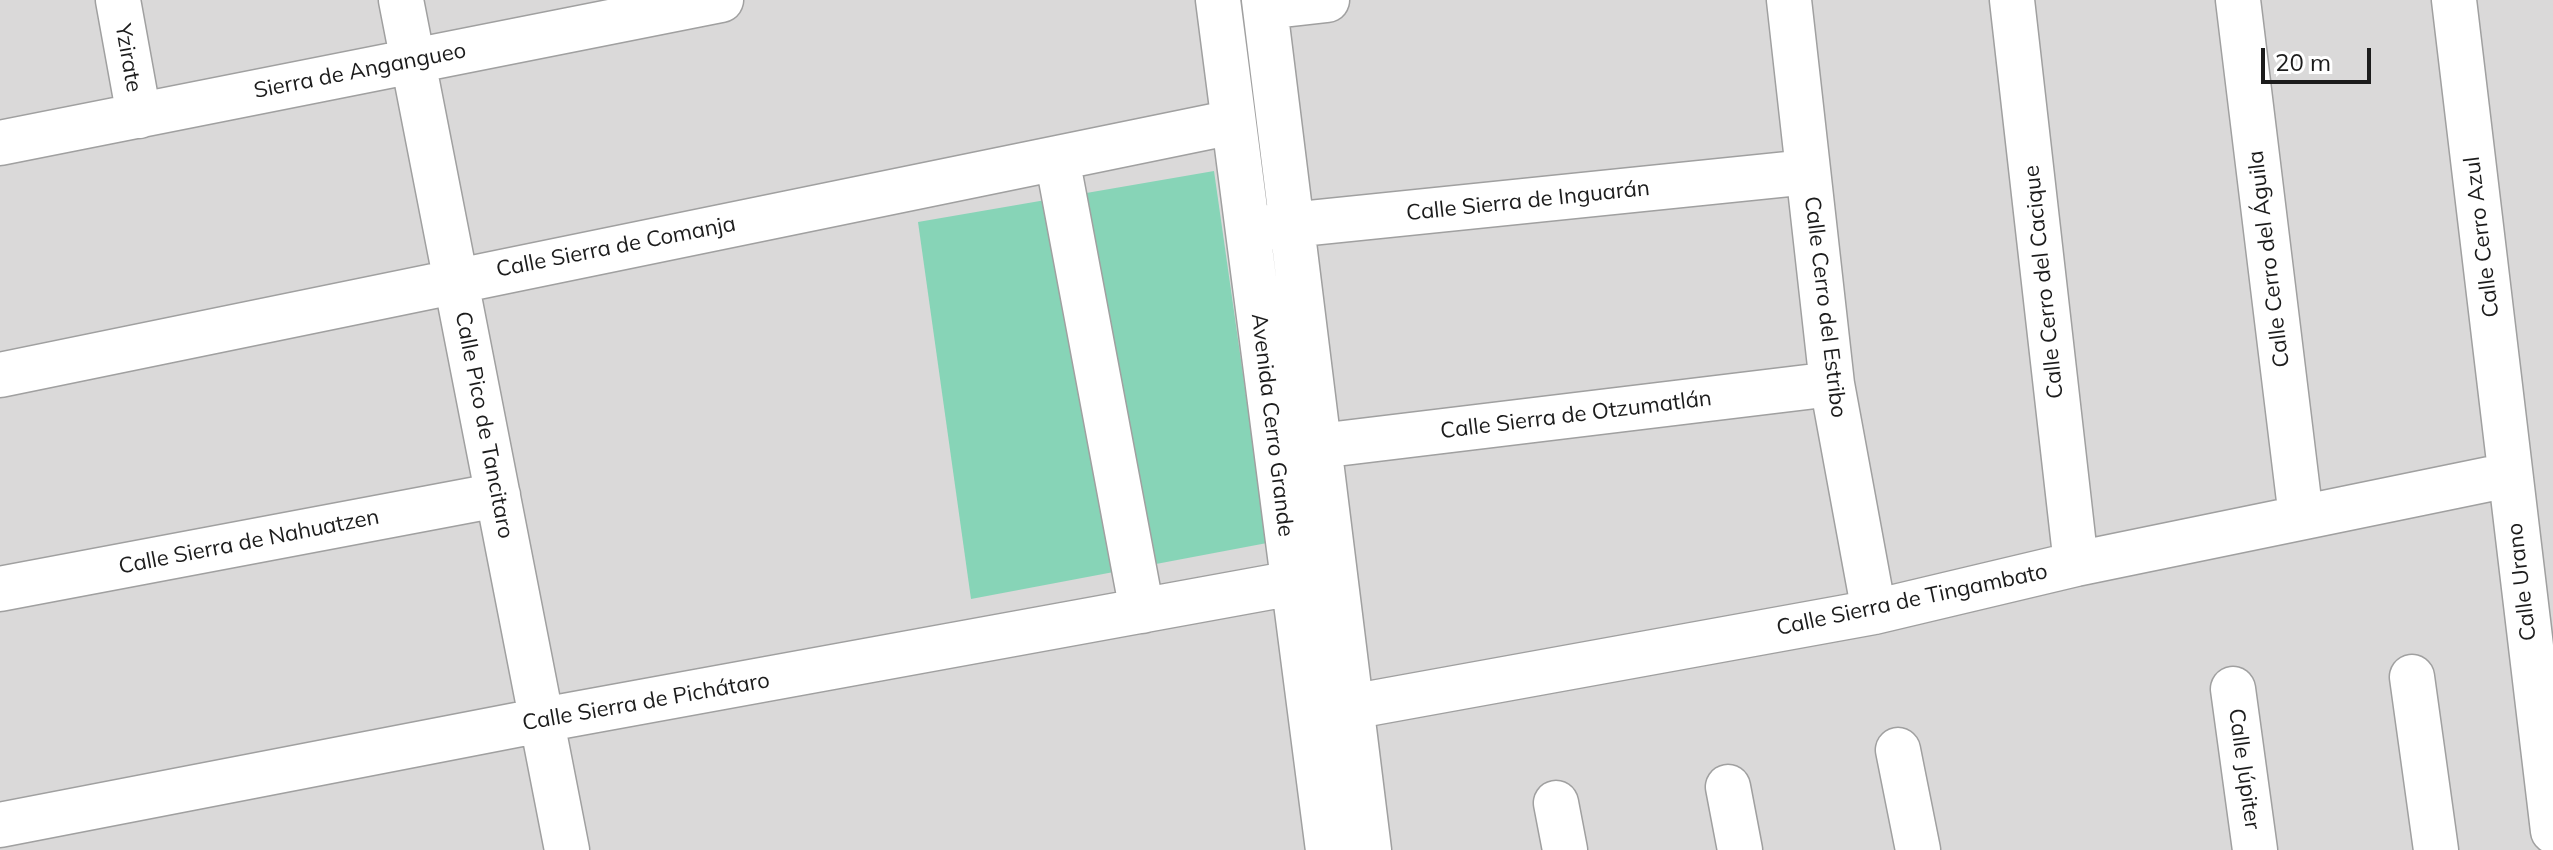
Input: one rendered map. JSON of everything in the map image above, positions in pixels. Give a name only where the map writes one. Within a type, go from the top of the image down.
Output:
[{"type":"street","name":"Yzirate","points":[[118,0],[139,116]]},
{"type":"street","name":"Calle Pico de Tancitaro","points":[[401,0],[567,850]]},
{"type":"street","name":"Sierra de Angangueo","points":[[0,143],[721,0]]},
{"type":"street","name":"Avenida Cerro Grande","points":[[1218,0],[1293,583],[1332,710],[1369,850]]},
{"type":"street","points":[[1265,4],[1327,0]]},
{"type":"street","name":"Calle Cerro del Estribo","points":[[1789,0],[1832,384],[1874,612]]},
{"type":"street","name":"Calle Cerro del Cacique","points":[[2012,0],[2076,564]]},
{"type":"street","name":"Calle Cerro del Águila","points":[[2238,0],[2301,517]]},
{"type":"street","name":"Calle Cerro Azul","points":[[2454,0],[2509,475]]},
{"type":"street","name":"Avenida Cerro Grande","points":[[1265,4],[1319,446],[1332,710],[1328,850]]},
{"type":"street","name":"Calle Sierra de Comanja","points":[[0,375],[1233,122]]},
{"type":"street","points":[[1057,158],[1142,611]]},
{"type":"street","name":"Calle Sierra de Inguarán","points":[[1247,229],[1808,172]]},
{"type":"street","name":"Calle Sierra de Otzumatlán","points":[[1319,446],[1832,384]]},
{"type":"street","name":"Calle Sierra de Tingambato","points":[[1332,710],[1874,612],[2076,564],[2509,475]]},
{"type":"street","name":"Calle Urano","points":[[2509,475],[2553,831]]},
{"type":"street","name":"Calle Sierra de Nahuatzen","points":[[0,589],[498,495]]},
{"type":"street","name":"Calle Sierra de Pichátaro","points":[[0,825],[542,720],[1293,583]]},
{"type":"street","points":[[2412,677],[2436,850]]},
{"type":"street","name":"Calle Júpiter","points":[[2233,689],[2255,850]]},
{"type":"street","points":[[1898,750],[1918,850]]},
{"type":"street","points":[[1728,787],[1740,850]]},
{"type":"street","points":[[1556,803],[1565,850]]},
{"type":"shaded area","points":[[0,0],[1220,0],[1353,850],[0,850]]},
{"type":"shaded area","points":[[1270,0],[2553,0],[2553,850],[1371,850]]},
{"type":"green space","points":[[1214,171],[1267,543],[971,599],[918,222]]}]
